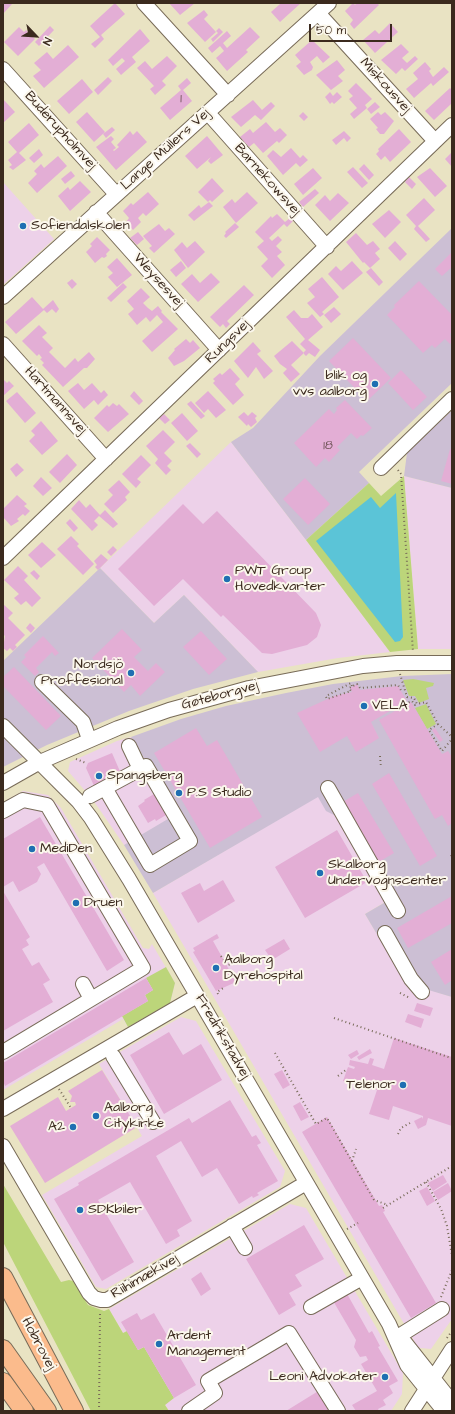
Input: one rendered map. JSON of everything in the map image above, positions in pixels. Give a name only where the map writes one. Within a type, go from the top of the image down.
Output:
[{"type":"main road","name":"Hobrovej","points":[[3,1277],[74,1411]]},
{"type":"main road","points":[[3,1349],[47,1411]]},
{"type":"main road","points":[[3,1382],[24,1411]]},
{"type":"street","points":[[144,3],[228,95]]},
{"type":"street","name":"Lange Müllers Vej","points":[[3,297],[329,3]]},
{"type":"street","name":"Miskousvej","points":[[318,13],[435,142]]},
{"type":"street","name":"Buderupholmvej","points":[[3,69],[116,194]]},
{"type":"street","name":"Barnekowsvej","points":[[208,113],[327,247]]},
{"type":"street","name":"Rungsvej","points":[[6,550],[106,459],[452,125]]},
{"type":"street","name":"Weysesvej","points":[[96,212],[219,350]]},
{"type":"street","name":"Hartmannsvej","points":[[3,344],[106,459]]},
{"type":"street","points":[[385,464],[452,399]]},
{"type":"street","name":"Gøteborgvej","points":[[3,783],[40,762],[89,739],[169,710],[249,688],[363,666],[397,663],[452,663]]},
{"type":"street","points":[[42,682],[83,722],[89,739]]},
{"type":"street","name":"Fredrikstadvej","points":[[3,726],[78,801],[91,818],[129,879],[389,1324],[407,1365],[430,1383]]},
{"type":"street","points":[[129,746],[140,769]]},
{"type":"street","points":[[90,796],[104,788],[146,766],[190,841],[150,865],[104,788]]},
{"type":"street","points":[[328,788],[398,911]]},
{"type":"street","points":[[3,811],[23,800],[47,805],[143,968],[3,1052]]},
{"type":"street","points":[[385,933],[411,980],[418,996]]},
{"type":"street","points":[[83,984],[91,999]]},
{"type":"street","points":[[3,1109],[197,996]]},
{"type":"street","points":[[114,1056],[153,1122]]},
{"type":"street","name":"Riihimækivej","points":[[3,1146],[89,1293],[94,1298],[100,1300],[107,1300],[306,1183]]},
{"type":"street","points":[[232,1226],[245,1248]]},
{"type":"street","points":[[311,1307],[362,1278]]},
{"type":"street","points":[[399,1336],[442,1309]]},
{"type":"street","name":"Fredrikstadvej","points":[[389,1324],[399,1336],[430,1383]]},
{"type":"street","points":[[189,1411],[215,1393],[208,1381],[289,1333],[338,1411]]},
{"type":"street","points":[[412,1411],[452,1349]]},
{"type":"street","points":[[430,1383],[452,1402]]},
{"type":"street","points":[[430,1383],[444,1411]]},
{"type":"path","points":[[385,464],[401,474],[414,663]]},
{"type":"path","points":[[397,663],[403,692]]},
{"type":"path","points":[[353,686],[349,688],[351,691],[327,699],[327,696],[351,683],[353,686],[357,684],[360,688],[398,685],[408,697],[414,698],[416,705]]},
{"type":"path","points":[[405,704],[412,701],[416,705]]},
{"type":"path","points":[[416,705],[429,701]]},
{"type":"path","points":[[426,702],[438,724],[452,738],[442,750],[429,730],[438,724]]},
{"type":"path","points":[[380,756],[381,767]]},
{"type":"path","points":[[73,758],[86,763]]},
{"type":"path","points":[[221,956],[228,965],[231,964]]},
{"type":"path","points":[[218,994],[217,992],[225,987]]},
{"type":"path","points":[[400,993],[418,996]]},
{"type":"path","points":[[334,1018],[451,1058]]},
{"type":"path","points":[[275,1053],[316,1124],[326,1118],[374,1200],[388,1205]]},
{"type":"path","points":[[338,1076],[347,1070]]},
{"type":"path","points":[[53,1080],[71,1108]]},
{"type":"path","points":[[398,1134],[401,1128],[410,1123]]},
{"type":"path","points":[[352,1161],[356,1149]]},
{"type":"path","points":[[383,1208],[452,1166]]},
{"type":"path","points":[[426,1182],[441,1209],[447,1226],[452,1256]]},
{"type":"path","points":[[352,1226],[358,1223]]},
{"type":"path","points":[[442,1309],[439,1302],[452,1270]]},
{"type":"path","points":[[99,1411],[100,1300]]},
{"type":"shaded area","name":"Sofiendalskolen","points":[[3,182],[54,239],[3,285]]},
{"type":"shaded area","points":[[452,228],[452,383],[359,472],[369,483],[306,540],[231,442],[253,428],[320,356]]},
{"type":"shaded area","points":[[452,410],[452,488],[404,476],[407,453]]},
{"type":"shaded area","points":[[231,442],[390,652],[338,658],[258,672],[184,595],[154,623],[100,568]]},
{"type":"shaded area","points":[[404,476],[452,488],[452,649],[418,649]]},
{"type":"shaded area","points":[[100,568],[154,623],[184,595],[258,672],[193,689],[129,711],[47,745],[3,767],[3,661]]},
{"type":"shaded area","points":[[452,674],[452,997],[425,989],[416,978],[405,982],[365,914],[389,900],[345,809],[334,815],[326,811],[318,797],[153,893],[124,845],[178,813],[131,737],[181,719],[226,706],[286,693],[333,684],[402,676]]},
{"type":"shaded area","points":[[131,737],[178,814],[124,845],[93,800],[68,771],[70,762],[117,741]]},
{"type":"shaded area","points":[[23,791],[48,795],[61,808],[143,948],[149,949],[152,944],[175,983],[170,1003],[128,1027],[123,1019],[3,1090],[3,802]]},
{"type":"shaded area","points":[[318,796],[345,809],[395,896],[365,914],[405,982],[452,997],[452,1319],[431,1349],[420,1348],[417,1346],[153,893]]},
{"type":"shaded area","points":[[181,1017],[196,1021],[285,1171],[280,1187],[106,1289],[96,1287],[42,1195],[142,1136],[99,1064]]},
{"type":"shaded area","points":[[290,1204],[306,1208],[403,1373],[402,1394],[391,1411],[169,1411],[109,1309]]},
{"type":"green space","points":[[404,476],[418,649],[390,652],[306,540],[369,483],[381,496]]},
{"type":"green space","points":[[413,679],[434,683],[433,686],[426,688],[429,699],[419,703],[415,696],[409,696],[403,680]]},
{"type":"green space","points":[[426,704],[436,724],[427,729],[415,708]]},
{"type":"green space","points":[[166,967],[175,983],[170,1003],[128,1027],[122,1016],[148,1001],[145,995],[153,990],[146,978]]},
{"type":"green space","points":[[3,1184],[61,1282],[69,1280],[73,1281],[88,1305],[104,1311],[109,1309],[123,1333],[127,1331],[138,1350],[144,1347],[174,1398],[165,1405],[169,1411],[91,1411],[3,1242]]},
{"type":"water","points":[[396,493],[403,637],[400,641],[395,642],[316,541],[371,497],[380,508]]},
{"type":"building","points":[[3,3],[12,4],[3,14]]},
{"type":"building","points":[[115,3],[125,14],[101,35],[104,39],[95,48],[91,44],[100,37],[90,26]]},
{"type":"building","points":[[169,3],[195,3],[180,15]]},
{"type":"building","points":[[279,3],[301,3],[280,22],[271,12],[280,4]]},
{"type":"building","points":[[353,3],[355,5],[357,3],[377,3],[379,5],[354,29],[350,24],[353,20],[345,11]]},
{"type":"building","points":[[204,10],[208,15],[204,19],[216,32],[205,42],[187,23]]},
{"type":"building","points":[[390,23],[398,32],[375,53],[363,40],[375,30],[379,34]]},
{"type":"building","points":[[50,26],[54,30],[39,46],[35,42]]},
{"type":"building","points":[[19,27],[24,32],[26,30],[35,39],[18,56],[4,42]]},
{"type":"building","points":[[250,27],[260,37],[246,50],[248,52],[227,71],[216,58],[224,51],[220,46],[212,53],[208,48],[227,31],[231,36],[223,43],[227,48]]},
{"type":"building","points":[[219,28],[223,32],[213,42],[211,39],[218,33],[216,31]]},
{"type":"building","points":[[140,29],[150,41],[132,57],[136,62],[121,75],[116,69],[125,61],[122,58],[113,66],[108,60]]},
{"type":"building","points":[[312,40],[330,57],[323,63],[317,56],[310,62],[313,67],[312,70],[304,75],[296,66],[301,62],[295,55]]},
{"type":"building","points":[[401,44],[409,52],[402,58],[407,63],[415,56],[418,59],[405,71],[402,68],[396,74],[381,60]]},
{"type":"building","points":[[68,45],[79,57],[44,88],[33,76],[41,70],[34,63],[47,52],[53,59]]},
{"type":"building","points":[[167,56],[177,66],[162,81],[166,85],[155,95],[150,89],[154,86],[137,68],[145,61],[152,69]]},
{"type":"building","points":[[337,60],[345,70],[338,76],[343,81],[331,90],[316,75]]},
{"type":"building","points":[[425,62],[431,69],[429,71],[433,77],[444,67],[449,72],[433,86],[431,83],[414,98],[406,89],[418,79],[413,73]]},
{"type":"building","points":[[108,77],[112,81],[98,95],[94,90]]},
{"type":"building","points":[[187,78],[191,83],[183,90],[192,101],[170,120],[160,108],[181,90],[178,86]]},
{"type":"building","points":[[82,79],[93,92],[69,114],[57,101]]},
{"type":"building","points":[[356,83],[372,99],[365,105],[367,108],[354,119],[350,114],[357,108],[349,99],[353,96],[348,91]]},
{"type":"building","points":[[450,88],[452,90],[451,104],[434,120],[425,111]]},
{"type":"building","points":[[330,92],[333,96],[337,92],[342,97],[334,104],[332,102],[330,104],[325,97]]},
{"type":"building","points":[[3,99],[15,112],[3,123]]},
{"type":"building","points":[[253,100],[262,110],[271,102],[275,106],[261,120],[255,115],[241,127],[231,117]]},
{"type":"building","points":[[375,102],[380,107],[371,114],[367,109]]},
{"type":"building","points":[[87,112],[105,132],[94,142],[76,122]]},
{"type":"building","points":[[303,112],[308,117],[304,121],[299,116]]},
{"type":"building","points":[[378,112],[381,115],[385,112],[394,121],[384,134],[380,134],[376,129],[378,128],[370,119]]},
{"type":"building","points":[[266,122],[275,132],[280,128],[287,135],[279,143],[277,141],[263,153],[254,143],[249,147],[240,137],[250,129],[253,133]]},
{"type":"building","points":[[29,123],[39,135],[19,153],[26,160],[13,170],[9,167],[12,165],[8,160],[17,152],[8,142]]},
{"type":"building","points":[[112,127],[115,130],[106,138],[103,134]]},
{"type":"building","points":[[399,129],[411,142],[390,162],[385,156],[381,160],[376,154],[379,151],[378,149]]},
{"type":"building","points":[[130,131],[133,135],[137,131],[147,142],[116,170],[96,147],[111,136],[114,139],[111,142],[116,148],[113,150],[114,151],[119,147],[117,145]]},
{"type":"building","points":[[344,131],[351,138],[347,142],[344,138],[336,145],[332,140]]},
{"type":"building","points":[[207,136],[223,155],[211,164],[208,161],[211,157],[197,169],[185,156]]},
{"type":"building","points":[[291,148],[300,158],[303,155],[308,160],[300,167],[296,163],[283,175],[267,156],[273,150],[281,157]]},
{"type":"building","points":[[39,149],[43,155],[34,163],[29,158]]},
{"type":"building","points":[[452,152],[452,167],[445,159]]},
{"type":"building","points":[[58,156],[67,166],[37,193],[28,183],[37,174],[34,171],[41,164],[44,168]]},
{"type":"building","points":[[364,164],[374,175],[369,180],[359,169]]},
{"type":"building","points":[[353,167],[368,183],[362,188],[347,172]]},
{"type":"building","points":[[313,168],[322,178],[303,195],[294,184]]},
{"type":"building","points":[[430,168],[447,186],[435,197],[417,177]]},
{"type":"building","points":[[71,171],[75,176],[65,184],[61,179]]},
{"type":"building","points":[[409,177],[416,184],[412,189],[405,182]]},
{"type":"building","points":[[212,178],[224,191],[212,202],[210,200],[208,202],[198,192]]},
{"type":"building","points":[[80,181],[91,192],[70,211],[58,196],[68,187],[70,190]]},
{"type":"building","points":[[315,189],[319,193],[303,207],[299,202]]},
{"type":"building","points":[[148,192],[159,204],[146,216],[143,213],[138,218],[141,222],[133,230],[126,222],[129,218],[123,211],[131,203],[133,205]]},
{"type":"building","points":[[247,192],[258,203],[236,223],[223,207],[232,199],[235,203]]},
{"type":"building","points":[[338,193],[349,203],[330,221],[315,205],[325,195],[330,201]]},
{"type":"building","points":[[424,198],[435,210],[418,226],[430,239],[426,242],[414,229],[416,226],[406,215]]},
{"type":"building","points":[[209,202],[213,206],[194,221],[188,215],[199,205],[201,208]]},
{"type":"building","points":[[389,210],[401,222],[385,238],[372,224]]},
{"type":"building","points":[[277,214],[285,222],[290,218],[293,221],[287,227],[284,224],[269,238],[272,241],[278,236],[282,240],[276,246],[282,252],[277,256],[285,265],[272,278],[261,266],[268,259],[257,247],[264,241],[255,232],[271,216],[272,218]]},
{"type":"building","points":[[235,223],[239,227],[226,238],[224,236],[226,233],[225,232]]},
{"type":"building","points":[[159,224],[165,231],[169,228],[175,234],[154,253],[149,248],[152,246],[143,236]]},
{"type":"building","points":[[138,232],[144,239],[137,245],[130,238]]},
{"type":"building","points":[[356,233],[367,245],[373,241],[380,249],[375,253],[380,259],[370,268],[364,262],[363,263],[346,242]]},
{"type":"building","points":[[97,237],[110,250],[106,254],[107,256],[104,258],[102,257],[95,263],[86,252],[92,246],[90,244]]},
{"type":"building","points":[[195,241],[205,252],[188,268],[174,250],[182,242],[187,248]]},
{"type":"building","points":[[395,241],[407,254],[400,261],[388,248]]},
{"type":"building","points":[[452,252],[452,267],[442,276],[435,269]]},
{"type":"building","points":[[117,258],[132,275],[117,287],[108,277],[113,273],[107,267]]},
{"type":"building","points":[[181,261],[186,268],[176,277],[170,270]]},
{"type":"building","points":[[352,261],[363,273],[343,290],[328,274],[336,266],[341,271]]},
{"type":"building","points":[[371,268],[383,282],[379,286],[366,272]]},
{"type":"building","points":[[211,273],[220,282],[198,302],[181,284],[192,274],[200,283]]},
{"type":"building","points":[[322,277],[339,297],[322,312],[324,314],[320,317],[307,303],[315,297],[308,289]]},
{"type":"building","points":[[72,279],[77,284],[72,289],[67,283]]},
{"type":"building","points":[[419,281],[452,315],[452,332],[450,334],[452,342],[450,344],[445,339],[435,348],[432,345],[423,353],[387,315],[395,307],[394,305]]},
{"type":"building","points":[[123,283],[127,287],[111,302],[107,298]]},
{"type":"building","points":[[244,285],[254,295],[227,321],[230,324],[226,328],[223,324],[220,327],[210,317]]},
{"type":"building","points":[[141,288],[150,297],[143,303],[152,311],[158,306],[162,311],[161,312],[178,329],[152,352],[142,341],[163,322],[157,315],[150,322],[146,317],[137,325],[128,314],[134,309],[127,301]]},
{"type":"building","points":[[32,297],[43,309],[53,300],[59,309],[56,313],[52,309],[47,313],[44,310],[16,334],[5,322]]},
{"type":"building","points":[[334,307],[341,314],[331,323],[324,315]]},
{"type":"building","points":[[294,310],[301,318],[308,318],[312,314],[323,327],[308,340],[320,350],[315,357],[309,353],[306,356],[303,353],[306,350],[300,344],[305,339],[286,317]]},
{"type":"building","points":[[39,325],[47,333],[42,337],[53,348],[49,352],[65,368],[75,358],[78,362],[89,352],[95,359],[87,368],[84,368],[63,387],[42,365],[44,363],[40,359],[42,358],[39,354],[37,356],[22,341]]},
{"type":"building","points":[[353,338],[391,378],[367,401],[329,361]]},
{"type":"building","points":[[186,339],[190,343],[193,340],[200,348],[184,361],[174,366],[168,358],[175,350],[174,349]]},
{"type":"building","points":[[292,341],[304,353],[291,365],[300,374],[291,382],[283,373],[287,369],[280,364],[274,356]]},
{"type":"building","points":[[253,342],[261,351],[257,354],[273,371],[264,379],[256,367],[248,378],[234,361]]},
{"type":"building","points":[[230,368],[240,379],[235,384],[244,395],[233,405],[213,383],[215,381],[213,379],[220,373],[222,375]]},
{"type":"building","points":[[401,370],[427,397],[413,410],[388,383]]},
{"type":"building","points":[[3,379],[7,383],[9,381],[14,386],[3,396]]},
{"type":"building","points":[[78,383],[84,390],[92,383],[101,393],[104,390],[108,395],[98,405],[94,400],[84,409],[68,391]]},
{"type":"building","points":[[134,391],[143,401],[139,405],[130,396]]},
{"type":"building","points":[[208,391],[226,410],[216,418],[208,409],[204,413],[195,403]]},
{"type":"building","points":[[17,392],[36,413],[25,423],[6,401]]},
{"type":"building","points":[[345,400],[372,428],[357,439],[351,433],[337,447],[340,450],[329,462],[325,458],[316,467],[294,443],[329,409],[334,414],[337,410],[336,408]]},
{"type":"building","points":[[191,401],[205,416],[201,419],[187,404]]},
{"type":"building","points":[[113,403],[117,406],[119,404],[129,414],[108,432],[94,418],[107,405],[109,407]]},
{"type":"building","points":[[244,412],[248,416],[252,412],[257,416],[255,418],[257,422],[251,427],[248,424],[247,426],[238,417]]},
{"type":"building","points":[[182,413],[198,431],[187,441],[171,423]]},
{"type":"building","points":[[164,414],[170,420],[165,424],[159,418]]},
{"type":"building","points":[[41,421],[58,441],[42,455],[29,441],[35,435],[31,431]]},
{"type":"building","points":[[163,430],[175,442],[164,453],[172,461],[167,466],[171,470],[166,475],[155,463],[158,459],[146,446]]},
{"type":"building","points":[[190,443],[201,454],[197,458],[186,446]]},
{"type":"building","points":[[450,449],[452,449],[452,484],[441,481]]},
{"type":"building","points":[[67,454],[77,465],[60,483],[49,472]]},
{"type":"building","points":[[141,455],[151,465],[137,479],[141,482],[136,488],[122,474]]},
{"type":"building","points":[[17,463],[24,470],[16,477],[10,469]]},
{"type":"building","points":[[41,477],[52,488],[43,496],[33,486]]},
{"type":"building","points":[[305,478],[330,504],[308,525],[283,499]]},
{"type":"building","points":[[119,480],[130,492],[125,497],[127,500],[113,513],[104,504],[113,495],[108,490]]},
{"type":"building","points":[[17,495],[27,504],[24,506],[30,511],[25,516],[23,514],[17,519],[19,521],[11,526],[3,517],[3,509]]},
{"type":"building","points":[[79,500],[86,508],[90,504],[100,515],[105,510],[118,524],[113,528],[99,516],[94,521],[98,525],[92,531],[71,509]]},
{"type":"building","points":[[183,504],[203,524],[217,511],[316,613],[321,625],[317,637],[307,645],[272,654],[262,653],[223,615],[221,617],[183,579],[154,606],[118,569]]},
{"type":"building","points":[[70,519],[78,528],[74,532],[66,523]]},
{"type":"building","points":[[71,536],[79,544],[77,546],[94,564],[83,575],[57,549]]},
{"type":"building","points":[[42,542],[56,555],[41,568],[28,555]]},
{"type":"building","points":[[113,546],[117,550],[111,556],[107,552]]},
{"type":"building","points":[[101,554],[108,560],[98,570],[95,567],[97,565],[94,561]]},
{"type":"building","points":[[18,566],[28,576],[24,580],[41,598],[32,607],[26,601],[21,605],[14,598],[19,594],[4,580]]},
{"type":"building","points":[[34,570],[40,576],[37,580],[30,573]]},
{"type":"building","points":[[3,604],[13,613],[8,618],[25,635],[15,645],[17,647],[13,651],[10,648],[7,651],[3,648],[5,636],[3,634]]},
{"type":"building","points":[[30,623],[35,628],[31,633],[26,628]]},
{"type":"building","points":[[122,629],[142,650],[134,657],[148,671],[156,663],[165,672],[140,696],[131,685],[124,692],[92,658]]},
{"type":"building","points":[[201,631],[227,659],[209,675],[183,647]]},
{"type":"building","points":[[43,636],[59,653],[55,656],[52,652],[36,668],[39,672],[35,676],[21,662],[26,657],[24,655]]},
{"type":"building","points":[[14,667],[61,716],[46,730],[3,686],[3,677]]},
{"type":"building","points":[[357,684],[360,690],[398,686],[407,701],[371,722],[379,738],[356,752],[347,736],[320,752],[297,713],[334,696],[352,692],[350,688]]},
{"type":"building","points":[[411,702],[442,754],[448,751],[452,757],[452,823],[448,826],[442,815],[435,819],[379,720]]},
{"type":"building","points":[[196,728],[207,746],[217,740],[262,817],[210,848],[154,753]]},
{"type":"building","points":[[435,728],[443,740],[440,742],[432,730]]},
{"type":"building","points":[[112,753],[122,776],[95,788],[86,768],[88,763]]},
{"type":"building","points":[[389,773],[437,856],[420,866],[372,784]]},
{"type":"building","points":[[159,791],[171,812],[156,821],[155,819],[148,823],[138,806],[145,801],[144,800]]},
{"type":"building","points":[[358,793],[394,853],[377,863],[341,803]]},
{"type":"building","points":[[40,817],[124,960],[107,971],[44,863],[37,867],[41,874],[37,882],[19,892],[13,881],[3,887],[3,839]]},
{"type":"building","points":[[337,830],[367,882],[305,918],[275,867]]},
{"type":"building","points":[[223,880],[235,901],[198,923],[181,893],[200,883],[204,891]]},
{"type":"building","points":[[3,891],[30,937],[26,940],[29,945],[22,949],[32,966],[39,962],[50,980],[43,984],[53,1002],[3,1031]]},
{"type":"building","points":[[452,896],[452,923],[408,948],[397,928]]},
{"type":"building","name":"Aalborg Dyrehospital","points":[[217,934],[219,938],[213,941],[236,982],[216,991],[193,952],[195,951],[193,948]]},
{"type":"building","points":[[284,939],[290,949],[272,960],[265,950]]},
{"type":"building","points":[[452,949],[452,980],[445,985],[431,962]]},
{"type":"building","points":[[146,978],[153,990],[145,995],[148,1001],[5,1086],[3,1081],[3,1063]]},
{"type":"building","points":[[417,1003],[433,1008],[430,1016],[414,1011]]},
{"type":"building","points":[[408,1014],[424,1019],[421,1028],[405,1022]]},
{"type":"building","points":[[169,1032],[183,1055],[201,1044],[222,1080],[164,1114],[130,1055]]},
{"type":"building","name":"Telenor","points":[[394,1038],[452,1057],[452,1126],[428,1118],[426,1125],[418,1129],[414,1121],[422,1117],[423,1119],[423,1116],[393,1106],[389,1120],[369,1114],[377,1090],[372,1088],[371,1090],[343,1081],[348,1067],[354,1069],[355,1067],[349,1065],[350,1060],[368,1064],[370,1058],[374,1059],[372,1065],[384,1069]]},
{"type":"building","points":[[370,1049],[372,1053],[359,1060],[357,1057]]},
{"type":"building","points":[[357,1050],[359,1054],[351,1059],[348,1055]]},
{"type":"building","name":"A2","points":[[102,1070],[137,1127],[45,1183],[10,1126],[58,1097],[66,1111],[76,1105],[75,1102],[70,1102],[72,1096],[68,1091]]},
{"type":"building","points":[[282,1070],[290,1085],[283,1089],[274,1074]]},
{"type":"building","points":[[230,1100],[252,1137],[256,1135],[261,1143],[257,1145],[278,1181],[257,1193],[259,1195],[253,1198],[252,1196],[239,1204],[217,1168],[202,1177],[181,1141],[156,1156],[192,1221],[177,1230],[180,1236],[166,1244],[130,1182],[98,1200],[134,1262],[102,1281],[54,1199],[79,1185],[78,1183],[189,1118],[192,1123]]},
{"type":"building","points":[[300,1102],[309,1117],[301,1121],[293,1106]]},
{"type":"building","points":[[327,1117],[379,1206],[382,1205],[385,1211],[383,1212],[436,1303],[411,1318],[302,1132]]},
{"type":"building","points":[[443,1175],[447,1182],[433,1191],[428,1183]]},
{"type":"building","points":[[448,1183],[452,1191],[438,1200],[433,1192]]},
{"type":"building","points":[[427,1187],[435,1201],[427,1206],[419,1191]]},
{"type":"building","points":[[304,1225],[324,1259],[295,1275],[302,1286],[289,1293],[296,1305],[279,1315],[246,1259]]},
{"type":"building","points":[[201,1272],[211,1289],[201,1296],[191,1279]]},
{"type":"building","points":[[346,1292],[369,1333],[372,1331],[380,1346],[378,1347],[398,1381],[389,1386],[393,1393],[383,1400],[386,1405],[378,1409],[379,1411],[356,1411],[352,1405],[377,1391],[361,1364],[368,1360],[366,1356],[360,1357],[354,1347],[356,1340],[332,1299]]},
{"type":"building","points":[[137,1313],[141,1320],[154,1313],[196,1385],[174,1398],[144,1347],[138,1350],[121,1322]]},
{"type":"building","points":[[320,1390],[332,1411],[286,1411]]},
{"type":"place","name":"Sofiendalskolen","points":[[23,226]]},
{"type":"place","name":"blik og vvs aalborg","points":[[375,384]]},
{"type":"place","name":"PWT Group Hovedkvarter","points":[[227,579]]},
{"type":"place","name":"Nordsjö Proffesional","points":[[131,673]]},
{"type":"place","name":"VELA","points":[[364,706]]},
{"type":"place","name":"Spangsberg","points":[[99,776]]},
{"type":"place","name":"P.S Studio","points":[[179,793]]},
{"type":"place","name":"MediDen","points":[[32,849]]},
{"type":"place","name":"Skalborg Undervognscenter","points":[[320,873]]},
{"type":"place","name":"Druen","points":[[76,903]]},
{"type":"place","name":"Aalborg Dyrehospital","points":[[216,968]]},
{"type":"place","name":"Telenor","points":[[403,1085]]},
{"type":"place","name":"Aalborg Citykirke","points":[[96,1116]]},
{"type":"place","name":"A2","points":[[73,1127]]},
{"type":"place","name":"SDKbiler","points":[[80,1210]]},
{"type":"place","name":"Ardent Management","points":[[159,1344]]},
{"type":"place","name":"Leoni Advokater","points":[[385,1377]]}]
